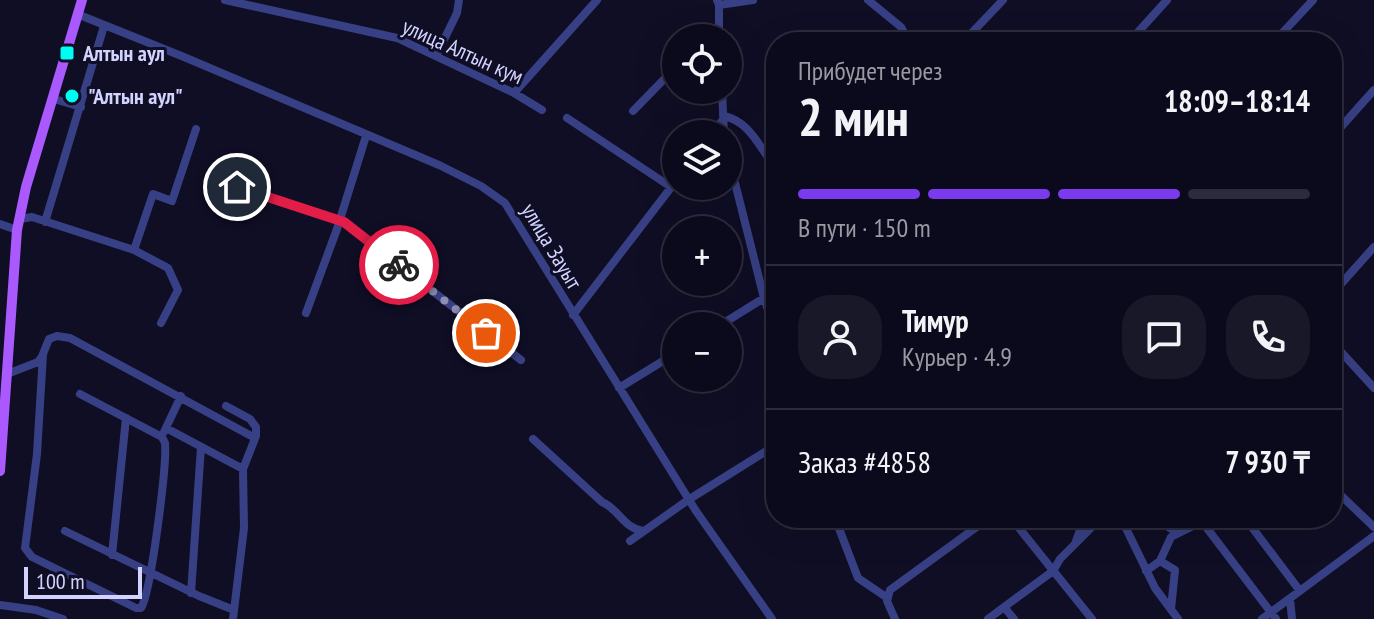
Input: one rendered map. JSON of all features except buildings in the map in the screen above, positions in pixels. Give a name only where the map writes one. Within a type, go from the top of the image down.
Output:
[{"type":"main road","points":[[0,471],[18,224],[26,187],[82,0]]},
{"type":"street","name":"улица Алтын кум","points":[[225,0],[255,3],[397,38],[514,93],[542,110]]},
{"type":"street","points":[[436,56],[457,13],[459,0]]},
{"type":"street","points":[[514,93],[597,0]]},
{"type":"street","points":[[719,24],[718,3],[753,0]]},
{"type":"street","points":[[868,0],[904,32]]},
{"type":"street","points":[[971,32],[1003,0]]},
{"type":"street","points":[[1138,32],[1167,0]]},
{"type":"street","points":[[1283,32],[1313,0]]},
{"type":"street","name":"улица Зауыт","points":[[77,14],[439,165],[481,186],[505,203],[688,500],[772,619]]},
{"type":"street","points":[[45,222],[104,26]]},
{"type":"street","points":[[633,111],[662,81]]},
{"type":"street","points":[[1342,126],[1374,90]]},
{"type":"street","points":[[54,99],[81,107]]},
{"type":"street","points":[[722,104],[723,119],[736,118],[766,155]]},
{"type":"street","points":[[567,118],[662,177]]},
{"type":"street","points":[[134,250],[153,194],[172,201],[196,129]]},
{"type":"street","points":[[306,313],[366,136]]},
{"type":"street","points":[[237,187],[339,220],[521,360]]},
{"type":"street","points":[[573,315],[662,200]]},
{"type":"street","points":[[739,200],[766,304]]},
{"type":"street","points":[[0,224],[18,224],[32,217],[134,250],[168,268],[178,290],[161,323]]},
{"type":"street","points":[[1342,283],[1374,247]]},
{"type":"street","points":[[742,312],[764,298]]},
{"type":"street","points":[[7,374],[38,362],[49,339],[57,336],[70,338],[255,438]]},
{"type":"street","points":[[1342,352],[1373,387]]},
{"type":"street","points":[[43,354],[37,454],[25,548],[32,557],[136,608],[141,608],[144,603],[151,573],[166,453],[164,432],[181,396]]},
{"type":"street","points":[[619,388],[662,362]]},
{"type":"street","points":[[80,394],[126,418],[201,447],[243,469]]},
{"type":"street","points":[[65,531],[233,615],[244,528],[243,469],[256,427],[250,419],[226,406]]},
{"type":"street","points":[[112,555],[126,418]]},
{"type":"street","points":[[533,439],[602,502],[615,510],[632,530],[643,531]]},
{"type":"street","points":[[191,593],[201,447]]},
{"type":"street","points":[[630,541],[766,451]]},
{"type":"street","points":[[1342,497],[1374,527]]},
{"type":"street","points":[[839,528],[858,578],[887,601],[895,619]]},
{"type":"street","points":[[887,601],[890,590],[975,528]]},
{"type":"street","points":[[1019,528],[1092,619]]},
{"type":"street","points":[[1075,544],[1081,528]]},
{"type":"street","points":[[988,619],[1053,571],[1089,528]]},
{"type":"street","points":[[1126,528],[1146,571],[1178,619]]},
{"type":"street","points":[[1170,528],[1176,532]]},
{"type":"street","points":[[1146,571],[1160,561],[1171,537],[1187,528]]},
{"type":"street","points":[[1207,528],[1274,616]]},
{"type":"street","points":[[1253,528],[1300,591]]},
{"type":"street","points":[[1262,619],[1274,616],[1300,591],[1374,536]]},
{"type":"street","points":[[1160,561],[1169,565],[1176,574],[1171,609]]},
{"type":"street","points":[[1290,599],[1292,619]]},
{"type":"street","points":[[0,605],[36,610],[63,619]]},
{"type":"street","points":[[1004,607],[1014,619]]},
{"type":"way so far","points":[[399,265],[486,333]]},
{"type":"place","name":"Алтын аул","points":[[67,53]]},
{"type":"place","name":"\"Алтын аул\"","points":[[72,96]]},
{"type":"route","points":[[237,187],[344,222],[399,265]]}]
